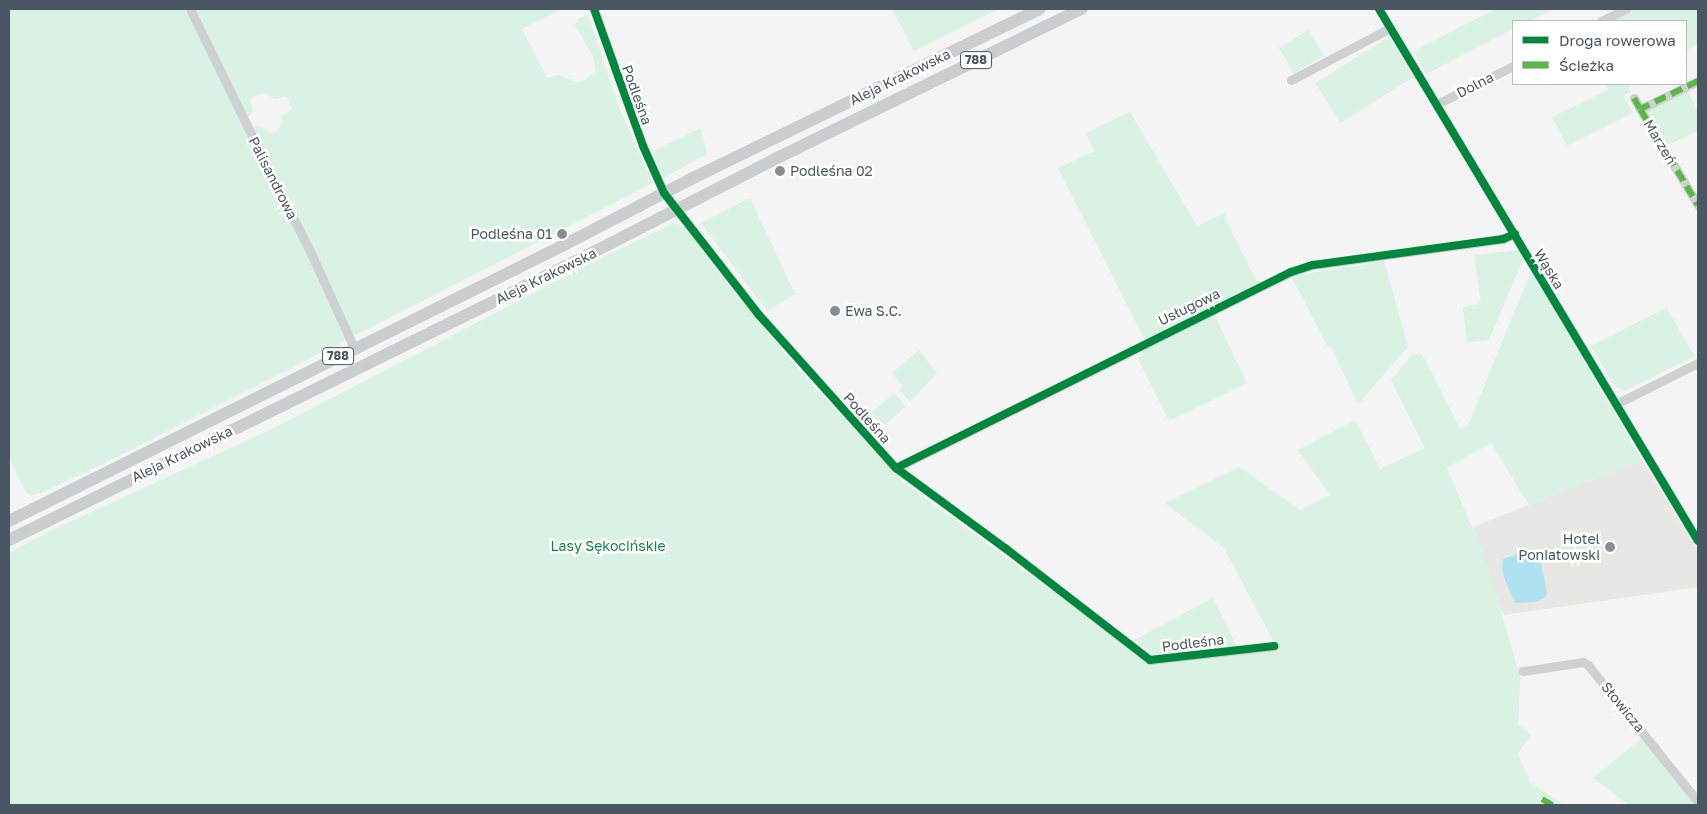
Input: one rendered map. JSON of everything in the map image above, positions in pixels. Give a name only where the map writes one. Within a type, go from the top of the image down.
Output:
[{"type":"main road","name":"Aleja Krakowska","points":[[9,521],[566,244],[664,193],[1039,9]]},
{"type":"main road","name":"Aleja Krakowska","points":[[9,540],[679,210],[775,159],[1081,9]]},
{"type":"street","name":"Palisandrowa","points":[[190,9],[310,251],[354,348]]},
{"type":"street","name":"Podleśna","points":[[594,9],[640,138],[664,193],[759,315],[896,468],[1005,548],[1150,660],[1274,646]]},
{"type":"street","name":"Wąska","points":[[1380,9],[1698,541]]},
{"type":"street","points":[[1603,20],[1626,9]]},
{"type":"street","points":[[1290,80],[1390,28]]},
{"type":"street","name":"Dolna","points":[[1437,104],[1512,66]]},
{"type":"street","name":"Marzeń","points":[[1698,81],[1640,109],[1698,205]]},
{"type":"street","points":[[1634,98],[1640,109]]},
{"type":"street","name":"Usługowa","points":[[896,468],[1291,272],[1313,265],[1503,239],[1514,234]]},
{"type":"street","points":[[1616,404],[1698,362]]},
{"type":"street","name":"Słowicza","points":[[1523,671],[1583,662],[1588,665],[1698,802]]},
{"type":"shaded area","points":[[1642,460],[1698,551],[1698,587],[1503,615],[1473,527]]},
{"type":"green space","points":[[9,9],[185,9],[306,247],[346,340],[103,464],[41,493],[30,495],[27,493],[9,459]]},
{"type":"green space","points":[[195,9],[562,9],[522,29],[547,78],[558,75],[577,82],[582,82],[596,71],[593,56],[575,25],[579,18],[588,15],[620,110],[653,183],[352,337],[310,244],[253,127],[260,126],[270,133],[275,132],[280,127],[282,116],[292,109],[286,96],[275,99],[264,93],[253,97],[250,101],[253,111],[248,117]]},
{"type":"green space","points":[[892,9],[998,9],[914,51]]},
{"type":"green space","points":[[1496,9],[1554,9],[1531,20],[1512,20],[1512,30],[1426,74],[1413,51]]},
{"type":"green space","points":[[1634,9],[1698,9],[1698,44],[1687,50],[1687,20],[1610,20]]},
{"type":"green space","points":[[1309,30],[1324,56],[1294,73],[1279,48]]},
{"type":"green space","points":[[1389,37],[1414,77],[1340,123],[1315,83]]},
{"type":"green space","points":[[1606,85],[1628,85],[1631,92],[1623,96],[1633,113],[1567,146],[1552,117],[1608,90]]},
{"type":"green space","points":[[1688,91],[1698,111],[1698,131],[1667,145],[1647,111]]},
{"type":"green space","points":[[1130,112],[1197,226],[1227,212],[1225,218],[1256,280],[1261,282],[1145,340],[1058,168],[1094,151],[1086,133]]},
{"type":"green space","points":[[701,128],[707,154],[663,178],[653,151]]},
{"type":"green space","points":[[750,198],[795,294],[767,311],[701,223]]},
{"type":"green space","name":"Lasy Sękocińskie","points":[[674,223],[685,227],[730,287],[797,368],[903,482],[1085,615],[1146,663],[1277,648],[1224,548],[1165,503],[1239,467],[1300,510],[1330,495],[1298,450],[1355,420],[1380,469],[1425,448],[1391,380],[1412,355],[1422,354],[1460,429],[1468,426],[1531,271],[1642,460],[1529,505],[1491,443],[1447,468],[1488,565],[1517,667],[1521,666],[1518,725],[1531,735],[1518,754],[1530,782],[1564,805],[9,805],[9,553],[52,530],[272,429],[609,254]]},
{"type":"green space","points":[[1519,250],[1524,257],[1489,340],[1467,342],[1463,307],[1481,303],[1474,255]]},
{"type":"green space","points":[[1384,261],[1408,347],[1358,404],[1331,347],[1328,347],[1291,276]]},
{"type":"green space","points":[[1666,308],[1695,356],[1625,391],[1615,387],[1591,346]]},
{"type":"green space","points":[[1214,314],[1247,383],[1169,421],[1138,359],[1144,350]]},
{"type":"green space","points":[[919,350],[937,373],[910,402],[899,390],[903,386],[892,373]]},
{"type":"green space","points":[[894,393],[906,407],[883,426],[871,413]]},
{"type":"green space","points":[[1213,598],[1237,647],[1155,656],[1134,640]]},
{"type":"green space","points":[[1642,738],[1697,805],[1629,805],[1593,778]]},
{"type":"water","points":[[1533,549],[1540,558],[1547,593],[1545,598],[1536,602],[1515,603],[1504,578],[1503,559]]},
{"type":"marked path","points":[[1698,81],[1640,109],[1698,205]]},
{"type":"marked path","points":[[1634,98],[1640,109]]},
{"type":"marked path","points":[[1542,799],[1552,805]]},
{"type":"cycle path","points":[[594,9],[643,146],[664,193],[759,315],[896,468],[1005,548],[1150,660],[1274,646]]},
{"type":"cycle path","points":[[1379,9],[1698,541]]},
{"type":"cycle path","points":[[896,468],[1291,272],[1313,265],[1503,239],[1515,234]]},
{"type":"place","name":"Podleśna 02","points":[[780,171]]},
{"type":"place","name":"Podleśna 01","points":[[562,234]]},
{"type":"place","name":"Ewa S.C.","points":[[835,311]]},
{"type":"place","name":"Hotel Poniatowski","points":[[1610,547]]}]
